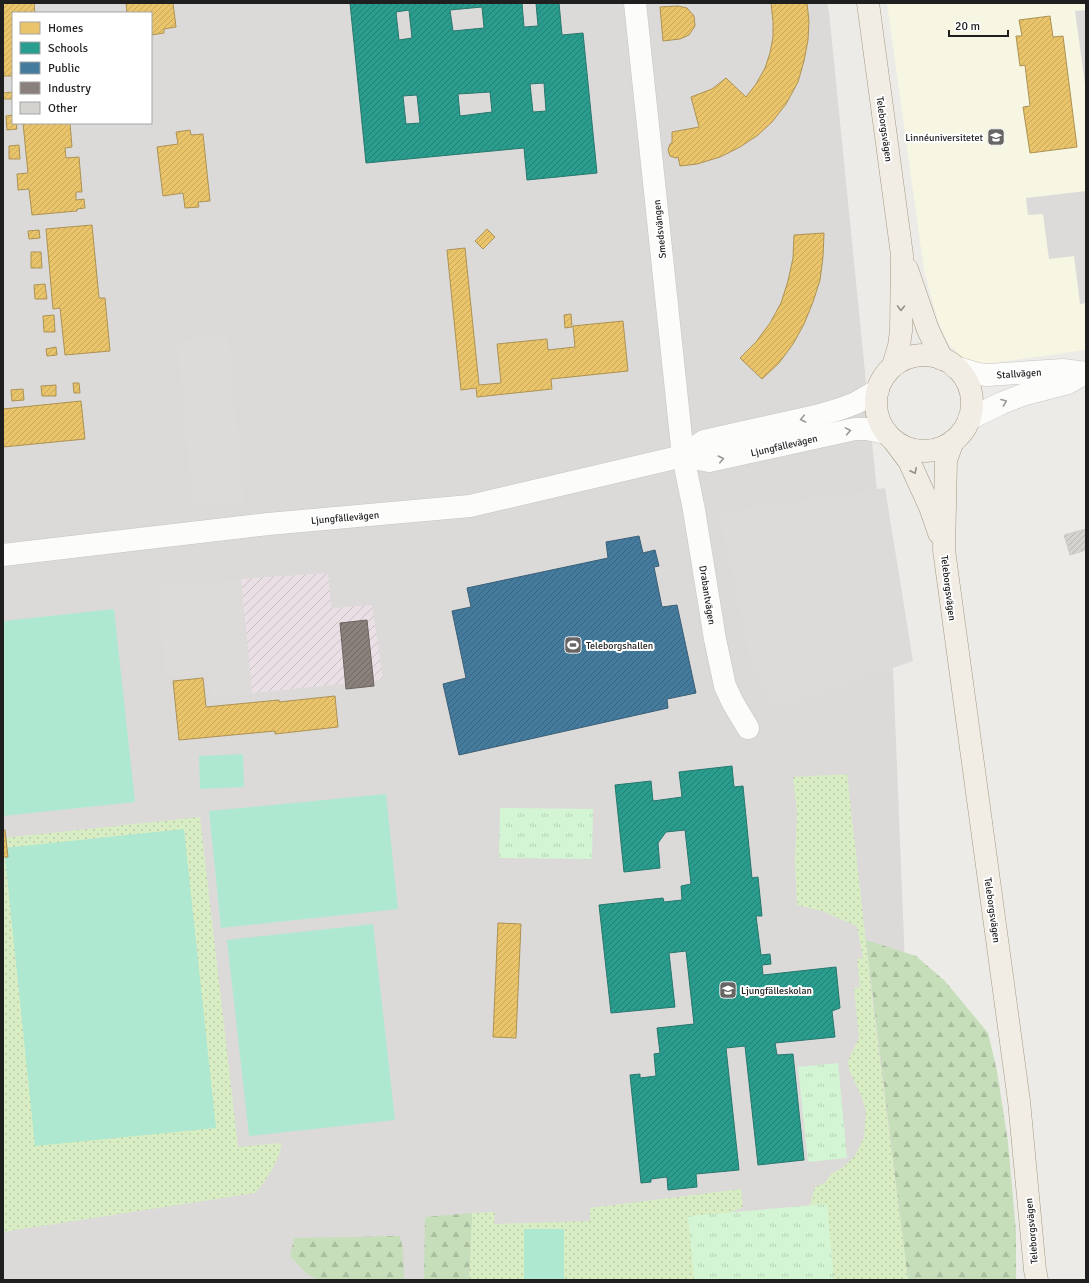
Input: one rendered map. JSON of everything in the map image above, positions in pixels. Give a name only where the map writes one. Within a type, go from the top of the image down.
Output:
[{"type":"main road","name":"Teleborgsvägen","points":[[868,3],[902,255],[901,331],[894,366]]},
{"type":"main road","name":"Teleborgsvägen","points":[[902,255],[928,330],[949,363]]},
{"type":"main road","points":[[928,356],[949,363],[964,378],[970,392],[972,403],[969,419],[961,433],[953,441],[938,448],[922,451],[906,447],[889,436],[882,426],[877,414],[876,402],[878,390],[884,377],[894,366],[906,358],[928,356]]},
{"type":"main road","name":"Teleborgsvägen","points":[[889,436],[909,461],[920,483],[930,507],[944,550]]},
{"type":"main road","name":"Teleborgsvägen","points":[[953,441],[946,460],[944,550],[1019,1101],[1035,1277]]},
{"type":"street","name":"Smedsvängen","points":[[635,3],[683,456]]},
{"type":"street","name":"Stallvägen","points":[[949,363],[978,374],[988,375],[1063,370],[1085,373]]},
{"type":"street","name":"Stallvägen","points":[[969,419],[1025,394],[1068,383],[1085,373]]},
{"type":"street","name":"Ljungfällevägen","points":[[3,555],[268,524],[470,506],[683,456],[704,440],[816,416],[856,403],[878,390]]},
{"type":"street","name":"Ljungfällevägen","points":[[683,456],[708,462],[855,429],[867,429],[889,436]]},
{"type":"street","name":"Drabantvägen","points":[[683,456],[725,686],[748,728]]},
{"type":"shaded area","points":[[3,3],[827,3],[892,642],[910,1089],[898,1280],[3,1280]]},
{"type":"shaded area","name":"Linnéuniversitetet","points":[[887,3],[1086,3],[1086,350],[985,364],[962,358],[949,344],[938,321],[924,270]]},
{"type":"shaded area","points":[[1086,10],[1086,92],[1075,11]]},
{"type":"shaded area","points":[[1086,191],[1086,303],[1080,304],[1074,256],[1049,259],[1043,214],[1028,215],[1026,198]]},
{"type":"shaded area","points":[[228,336],[244,503],[193,508],[177,341]]},
{"type":"shaded area","points":[[885,488],[913,661],[775,709],[750,658],[719,512]]},
{"type":"shaded area","points":[[328,573],[331,608],[372,605],[383,680],[252,693],[241,579]]},
{"type":"shaded area","points":[[241,579],[252,693],[211,697],[209,673],[166,677],[157,586]]},
{"type":"green space","points":[[114,609],[135,802],[3,816],[3,621]]},
{"type":"green space","points":[[243,754],[244,787],[200,789],[199,756]]},
{"type":"green space","points":[[847,774],[873,1004],[908,1280],[809,1280],[809,1208],[815,1187],[825,1183],[831,1174],[842,1168],[855,1156],[864,1137],[866,1112],[862,1098],[849,1069],[848,1061],[859,1038],[854,988],[860,987],[857,959],[863,958],[857,926],[822,911],[797,905],[795,861],[797,812],[793,777]]},
{"type":"green space","points":[[386,794],[398,909],[221,928],[209,811]]},
{"type":"green space","points":[[500,808],[593,809],[592,859],[499,858]]},
{"type":"green space","points":[[200,817],[238,1147],[282,1143],[275,1164],[255,1193],[3,1232],[3,838]]},
{"type":"green space","points":[[184,829],[216,1128],[35,1146],[4,848]]},
{"type":"green space","points":[[373,924],[395,1120],[249,1136],[227,940]]},
{"type":"green space","points":[[866,940],[916,956],[945,981],[988,1033],[997,1071],[1008,1142],[1016,1232],[1016,1280],[908,1280]]},
{"type":"green space","points":[[838,1063],[847,1158],[808,1162],[798,1067]]},
{"type":"green space","points":[[741,1189],[743,1207],[723,1216],[709,1280],[469,1280],[472,1213],[495,1212],[494,1224],[590,1221],[590,1208]]},
{"type":"green space","points":[[827,1204],[834,1280],[694,1280],[688,1216]]},
{"type":"green space","points":[[472,1213],[469,1280],[424,1280],[425,1217]]},
{"type":"green space","points":[[524,1229],[564,1229],[564,1280],[524,1280]]},
{"type":"green space","points":[[400,1236],[403,1250],[404,1280],[317,1280],[306,1273],[290,1256],[294,1238]]},
{"type":"building: Homes","points":[[3,3],[34,3],[35,12],[12,12],[12,76],[4,76]]},
{"type":"building: Homes","points":[[126,3],[173,3],[176,27],[164,29],[164,33],[152,35],[152,12],[127,12]]},
{"type":"building: Homes","points":[[771,3],[807,3],[809,21],[808,40],[804,61],[798,82],[786,104],[772,122],[758,135],[740,147],[720,157],[697,164],[680,166],[678,157],[676,158],[670,156],[668,150],[670,144],[672,143],[672,132],[699,127],[691,97],[712,89],[726,78],[746,97],[756,84],[765,68],[773,37]]},
{"type":"building: Homes","points":[[678,6],[687,8],[694,16],[695,26],[689,35],[680,39],[663,41],[660,7]]},
{"type":"building: Homes","points":[[1050,16],[1053,37],[1063,36],[1077,147],[1030,153],[1023,107],[1030,106],[1025,65],[1020,66],[1016,36],[1022,36],[1019,20]]},
{"type":"building: Homes","points":[[12,92],[12,99],[3,99],[3,93]]},
{"type":"building: Homes","points":[[12,115],[12,124],[16,124],[17,129],[7,130],[6,116]]},
{"type":"building: Homes","points":[[23,124],[70,124],[72,147],[65,148],[66,158],[79,157],[82,192],[76,192],[76,200],[84,199],[85,208],[77,209],[77,211],[32,215],[29,189],[18,190],[17,174],[28,173]]},
{"type":"building: Homes","points":[[190,130],[191,135],[203,134],[210,201],[198,202],[199,207],[185,208],[183,193],[163,196],[157,147],[178,144],[176,132]]},
{"type":"building: Homes","points":[[19,145],[20,159],[9,159],[9,146]]},
{"type":"building: Homes","points":[[92,225],[99,298],[105,298],[110,351],[65,355],[60,308],[53,309],[46,229]]},
{"type":"building: Homes","points":[[487,229],[495,237],[483,249],[475,241]]},
{"type":"building: Homes","points":[[39,230],[40,238],[29,239],[28,231]]},
{"type":"building: Homes","points":[[824,233],[820,280],[804,324],[793,344],[779,363],[762,379],[740,358],[756,342],[770,323],[781,303],[793,258],[794,235]]},
{"type":"building: Homes","points":[[465,248],[479,385],[501,383],[497,344],[547,339],[548,350],[575,347],[573,326],[623,321],[628,371],[551,379],[552,389],[477,397],[476,388],[461,390],[447,250]]},
{"type":"building: Homes","points":[[31,252],[41,252],[42,268],[31,268]]},
{"type":"building: Homes","points":[[45,284],[47,299],[35,299],[34,285]]},
{"type":"building: Homes","points":[[571,314],[572,327],[565,328],[564,315]]},
{"type":"building: Homes","points":[[54,315],[55,332],[44,332],[43,316]]},
{"type":"building: Homes","points":[[56,347],[57,355],[47,356],[46,349]]},
{"type":"building: Homes","points":[[73,383],[79,383],[80,393],[74,393]]},
{"type":"building: Homes","points":[[56,385],[56,396],[42,396],[41,386]]},
{"type":"building: Homes","points":[[23,389],[24,400],[12,401],[11,390]]},
{"type":"building: Homes","points":[[81,401],[85,439],[3,447],[3,409]]},
{"type":"building: Homes","points":[[203,678],[206,707],[279,700],[279,702],[335,696],[338,727],[275,734],[275,731],[179,740],[173,681]]},
{"type":"building: Homes","points":[[3,830],[5,830],[8,857],[3,857]]},
{"type":"building: Homes","points":[[498,923],[521,924],[516,1038],[493,1037]]},
{"type":"building: Schools","points":[[350,3],[522,3],[524,27],[538,26],[536,3],[559,3],[562,35],[583,33],[597,173],[527,180],[524,148],[366,163]],"holes":[[[482,7],[484,28],[453,31],[450,10]],[[409,10],[412,38],[399,40],[396,12]],[[544,83],[546,111],[533,112],[530,84]],[[490,92],[492,112],[460,116],[458,94]],[[417,95],[420,123],[406,124],[403,96]]]},
{"type":"building: Schools","points":[[732,766],[734,787],[743,786],[752,878],[758,877],[762,916],[756,916],[761,955],[770,954],[771,964],[762,965],[763,975],[836,967],[840,1008],[832,1011],[835,1037],[775,1043],[777,1055],[793,1054],[804,1160],[758,1165],[745,1046],[726,1048],[739,1170],[696,1174],[697,1187],[668,1190],[667,1177],[651,1179],[651,1182],[641,1183],[630,1075],[640,1074],[640,1078],[656,1076],[654,1054],[660,1053],[657,1028],[694,1024],[686,951],[669,953],[675,1007],[611,1013],[599,905],[663,898],[664,902],[682,900],[681,886],[691,884],[685,830],[666,832],[658,843],[660,868],[624,872],[615,785],[651,781],[653,801],[682,797],[679,772]]},
{"type":"building: Public","name":"Teleborgshallen","points":[[639,536],[643,553],[655,550],[659,566],[654,567],[662,607],[677,605],[696,693],[667,699],[668,708],[459,755],[443,684],[466,678],[452,611],[471,607],[467,588],[608,558],[606,542]]},
{"type":"building: Industry","points":[[367,620],[374,686],[346,689],[340,623]]},
{"type":"building: Other","points":[[1086,529],[1086,550],[1070,555],[1064,535]]},
{"type":"place","name":"Linnéuniversitetet","points":[[996,137]]},
{"type":"place","name":"Teleborgshallen","points":[[573,645]]},
{"type":"place","name":"Ljungfälleskolan","points":[[728,990]]}]
